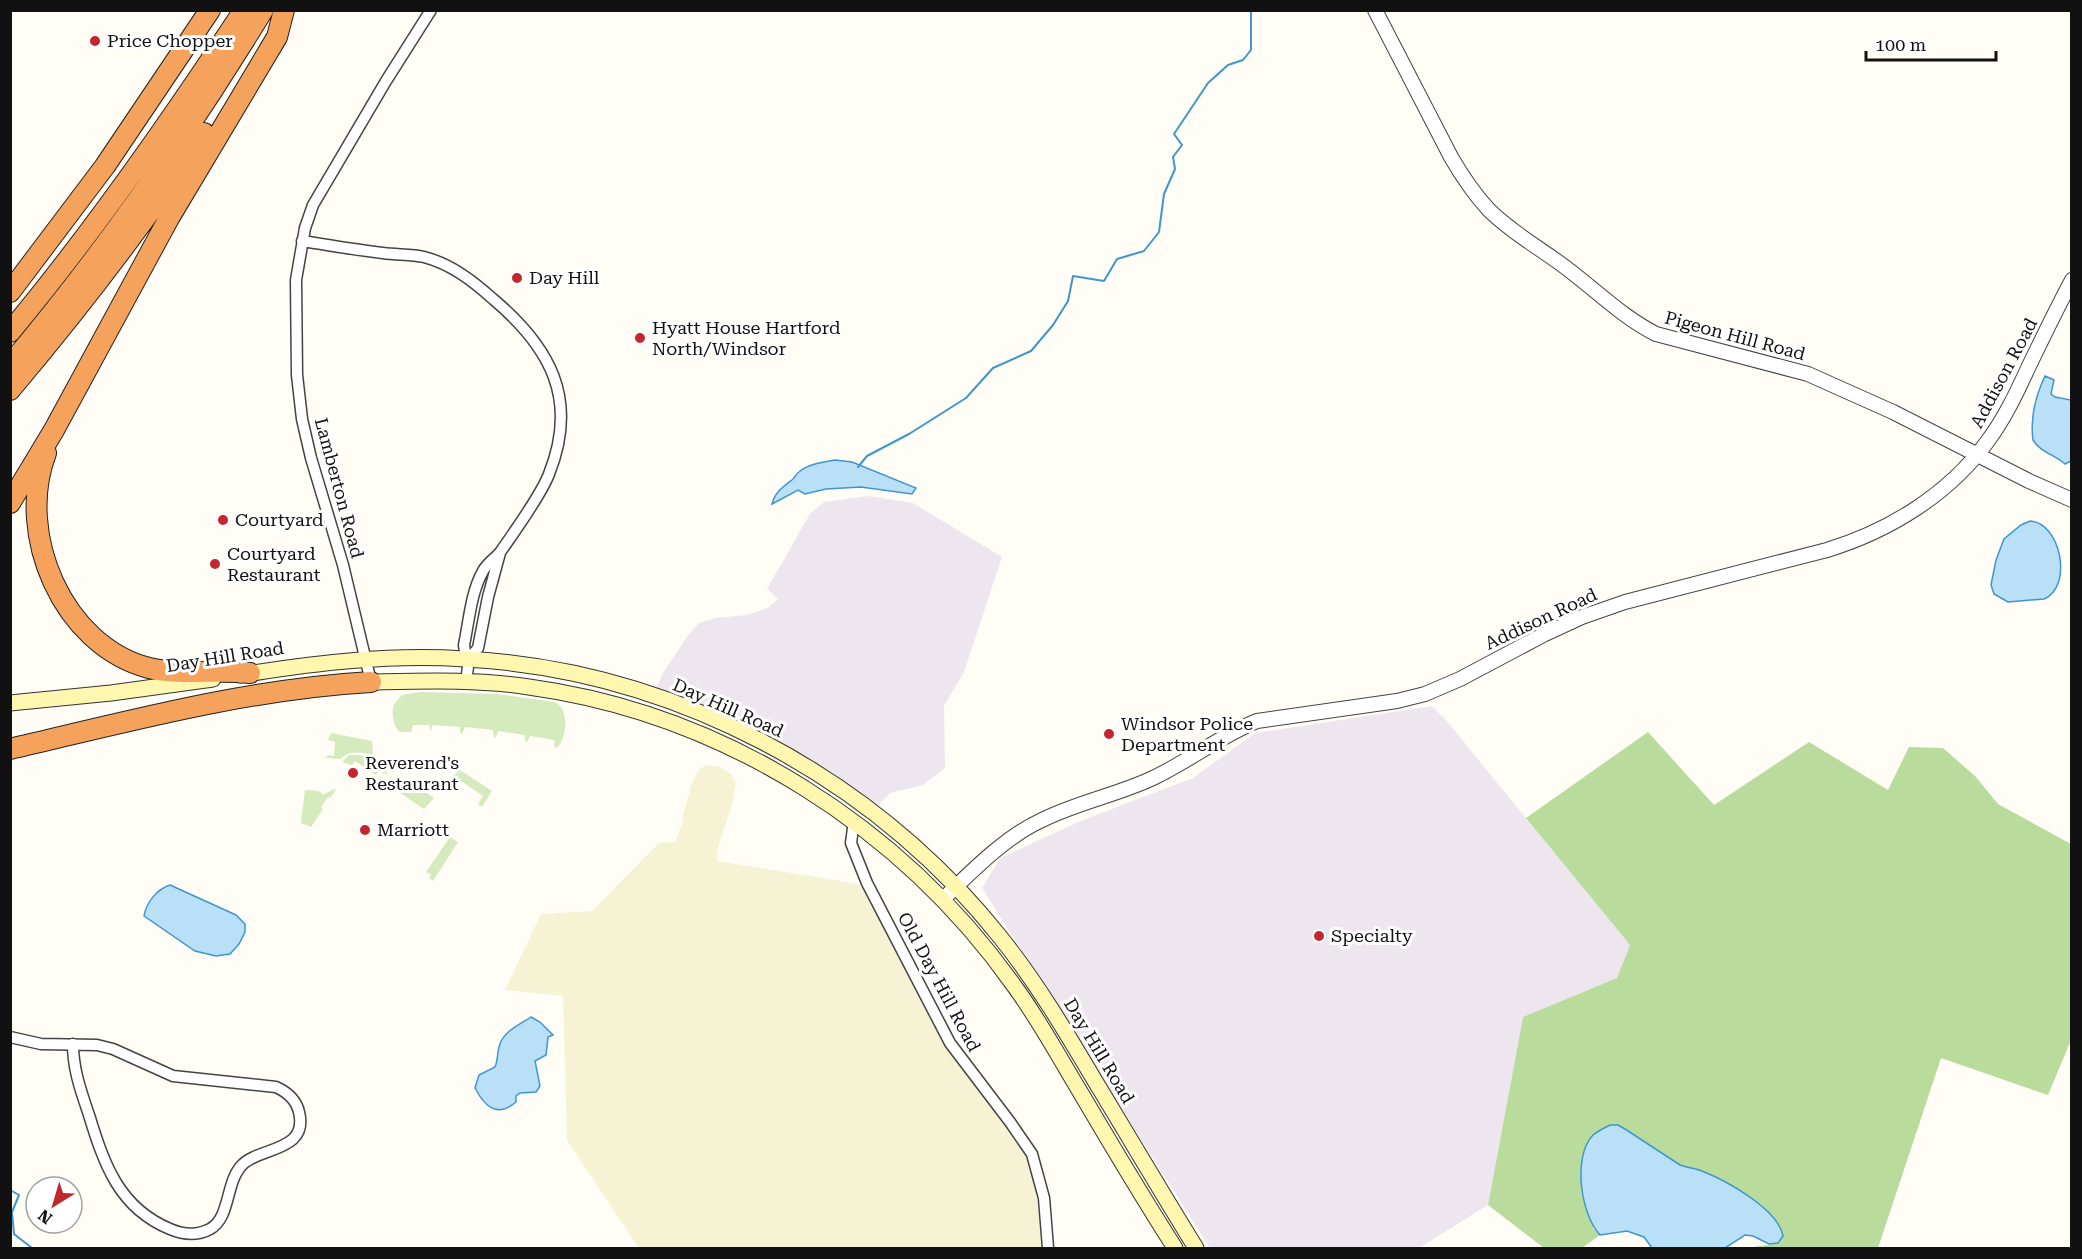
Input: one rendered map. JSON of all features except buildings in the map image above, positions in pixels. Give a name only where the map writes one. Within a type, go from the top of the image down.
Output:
[{"type":"highway","points":[[10,292],[105,166],[210,10]]},
{"type":"highway","points":[[10,316],[68,244],[112,183],[229,10]]},
{"type":"highway","points":[[10,332],[81,244],[244,10]]},
{"type":"highway","points":[[10,348],[135,189],[254,10]]},
{"type":"highway","points":[[10,365],[69,294],[148,188],[208,100],[263,10]]},
{"type":"highway","points":[[10,390],[93,288],[155,204],[222,106],[283,10]]},
{"type":"highway","points":[[10,503],[54,430],[175,208],[277,37],[283,10]]},
{"type":"highway","points":[[54,430],[41,469],[37,507],[39,529],[49,572],[56,589],[75,617],[104,645],[124,658],[141,665],[172,671],[250,673]]},
{"type":"highway","points":[[10,749],[240,696],[371,682]]},
{"type":"main road","name":"Day Hill Road","points":[[10,703],[103,694],[365,659],[469,659],[539,668],[584,677],[677,704],[723,723],[772,747],[815,772],[865,806],[914,846],[956,886],[1001,938],[1052,1009],[1196,1248]]},
{"type":"main road","name":"Day Hill Road","points":[[371,682],[466,682],[517,685],[574,694],[626,707],[711,738],[763,764],[854,821],[943,899],[988,951],[1021,995],[1175,1248]]},
{"type":"main road","points":[[672,723],[677,704]]},
{"type":"main road","points":[[763,764],[772,747]]},
{"type":"main road","points":[[1150,1208],[1167,1200]]},
{"type":"street","name":"Lamberton Road","points":[[371,682],[343,565],[311,458],[302,419],[297,375],[296,280],[302,241],[313,205],[320,191],[431,10]]},
{"type":"street","name":"Pigeon Hill Road","points":[[1375,10],[1451,157],[1465,181],[1481,201],[1504,223],[1634,322],[1656,334],[1808,374],[1893,412],[2029,482],[2072,500]]},
{"type":"street","points":[[302,241],[423,257],[442,263],[477,285],[522,324],[552,369],[561,413],[560,438],[548,476],[500,553],[484,569],[477,586],[464,645],[469,659],[466,682]]},
{"type":"street","name":"Addison Road","points":[[943,899],[1005,843],[1040,820],[1143,783],[1169,771],[1240,728],[1257,721],[1368,705],[1425,694],[1460,679],[1582,617],[1625,602],[1850,543],[1896,521],[1926,502],[1976,455],[1991,437],[2009,408],[2072,280]]},
{"type":"street","name":"Old Day Hill Road","points":[[854,821],[851,843],[859,865],[950,1043],[1032,1154],[1044,1198],[1048,1248]]},
{"type":"street","points":[[10,1037],[35,1043],[73,1044],[97,1045],[113,1049],[173,1076],[276,1087],[286,1091],[293,1098],[299,1111],[300,1126],[293,1139],[284,1147],[256,1156],[241,1166],[231,1183],[223,1214],[210,1229],[192,1235],[175,1231],[152,1220],[134,1205],[111,1176],[99,1148],[74,1070],[73,1044]]},
{"type":"shaded area","points":[[869,496],[913,503],[1002,557],[964,672],[944,706],[945,768],[923,785],[890,793],[876,808],[835,774],[778,742],[706,708],[655,691],[663,673],[699,623],[716,618],[747,615],[768,608],[778,599],[767,589],[810,514],[824,502]]},
{"type":"shaded area","points":[[1432,706],[1630,945],[1617,978],[1523,1017],[1488,1205],[1419,1248],[1210,1248],[982,888],[1000,858],[1083,820],[1193,778],[1255,733]]},
{"type":"shaded area","points":[[707,765],[720,767],[731,774],[736,782],[732,805],[717,850],[717,861],[865,885],[957,1060],[1029,1155],[1044,1237],[1042,1248],[639,1248],[567,1140],[563,996],[505,990],[541,914],[592,911],[659,843],[675,842],[683,822],[683,814],[692,784],[699,769]]},
{"type":"green space","points":[[420,692],[497,694],[555,702],[563,711],[565,731],[557,748],[554,746],[555,740],[530,736],[527,742],[525,735],[498,731],[494,738],[493,730],[465,727],[462,734],[460,727],[432,725],[431,732],[429,725],[413,725],[411,732],[400,732],[393,719],[394,704],[402,695]]},
{"type":"green space","points":[[1648,732],[1714,805],[1809,742],[1888,790],[1909,747],[1943,748],[1975,776],[1998,804],[2071,844],[2071,1040],[2048,1095],[1941,1058],[1878,1248],[1748,1248],[1778,1243],[1761,1204],[1701,1170],[1689,1169],[1680,1165],[1625,1129],[1610,1125],[1594,1134],[1593,1228],[1600,1235],[1582,1248],[1544,1248],[1488,1205],[1523,1017],[1617,978],[1630,945],[1526,818]]},
{"type":"green space","points":[[331,733],[372,741],[373,755],[355,752],[340,759],[326,758],[328,755],[334,756],[335,742],[328,740]]},
{"type":"green space","points":[[349,755],[362,755],[377,760],[388,775],[379,771],[376,775],[355,761],[352,765],[342,762]]},
{"type":"green space","points":[[460,770],[492,791],[482,807],[478,804],[483,796],[457,778],[451,786],[448,784],[450,778]]},
{"type":"green space","points":[[397,781],[410,782],[434,798],[424,809],[400,793],[404,787]]},
{"type":"green space","points":[[305,790],[319,791],[323,795],[336,790],[330,798],[328,797],[311,827],[301,823]]},
{"type":"green space","points":[[450,837],[458,842],[433,881],[429,878],[431,875],[426,872]]},
{"type":"water","points":[[2045,376],[2054,380],[2051,394],[2071,400],[2071,461],[2065,464],[2040,448],[2033,440],[2034,407]]},
{"type":"water","points":[[835,460],[852,462],[916,488],[912,494],[861,487],[826,489],[805,494],[798,490],[772,504],[780,490],[802,469]]},
{"type":"water","points":[[2030,521],[2040,524],[2056,543],[2061,569],[2059,581],[2053,592],[2044,599],[2008,602],[1994,594],[1991,585],[1996,560],[2004,539],[2021,525]]},
{"type":"water","points":[[170,885],[236,915],[245,924],[245,932],[239,944],[230,954],[216,956],[195,951],[144,916],[153,897]]},
{"type":"water","points":[[531,1017],[540,1022],[553,1035],[548,1037],[546,1055],[535,1061],[540,1086],[536,1092],[520,1093],[516,1096],[516,1102],[509,1107],[497,1110],[487,1105],[475,1088],[479,1075],[495,1067],[499,1047],[504,1037]]},
{"type":"water","points":[[1610,1125],[1618,1125],[1680,1165],[1702,1171],[1750,1197],[1772,1216],[1783,1236],[1778,1243],[1769,1244],[1753,1236],[1745,1235],[1725,1248],[1652,1248],[1644,1237],[1627,1231],[1600,1235],[1588,1214],[1581,1171],[1586,1145],[1593,1135]]},
{"type":"waterway","points":[[858,467],[867,456],[909,434],[966,398],[993,368],[1031,351],[1053,325],[1068,301],[1073,276],[1104,281],[1117,259],[1144,251],[1159,232],[1164,194],[1175,169],[1173,157],[1182,145],[1174,134],[1208,83],[1228,65],[1243,60],[1251,50],[1251,10]]},
{"type":"waterway","points":[[10,1190],[19,1195],[12,1212],[14,1234],[32,1248]]},
{"type":"place","name":"Price Chopper","points":[[95,41]]},
{"type":"place","name":"Day Hill","points":[[517,278]]},
{"type":"place","name":"Hyatt House Hartford North/Windsor","points":[[640,338]]},
{"type":"place","name":"Courtyard","points":[[223,520]]},
{"type":"place","name":"Courtyard Restaurant","points":[[215,564]]},
{"type":"place","name":"Windsor Police Department","points":[[1109,734]]},
{"type":"place","name":"Reverend's Restaurant","points":[[353,773]]},
{"type":"place","name":"Marriott","points":[[365,830]]},
{"type":"place","name":"Specialty","points":[[1319,936]]}]
